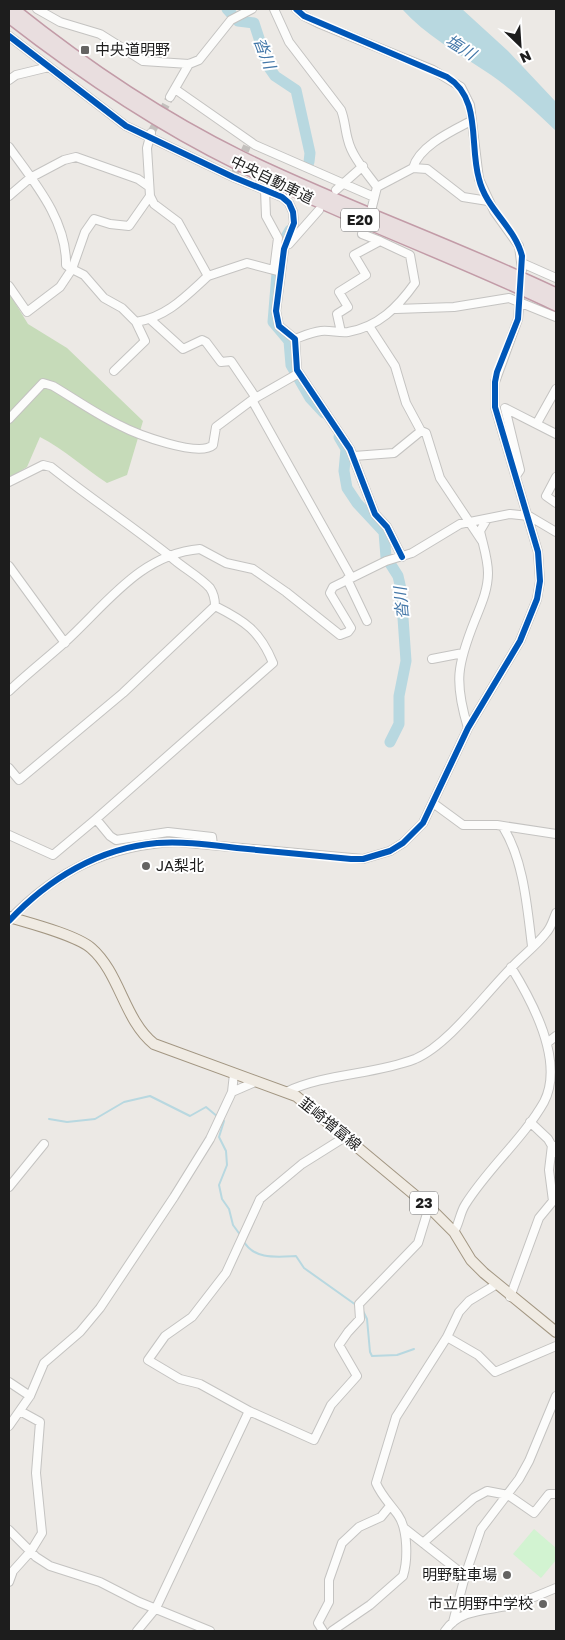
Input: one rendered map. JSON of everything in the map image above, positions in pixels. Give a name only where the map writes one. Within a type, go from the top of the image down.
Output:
[{"type":"highway","name":"中央自動車道","points":[[13,9],[114,83],[238,155],[312,190],[556,294]]},
{"type":"highway","name":"中央自動車道","points":[[9,17],[70,64],[112,92],[168,127],[237,164],[310,198],[556,305]]},
{"type":"main road","name":"韮崎増富線","points":[[10,918],[74,939],[90,947],[107,968],[145,1036],[154,1044],[286,1092],[313,1109],[429,1207],[454,1232],[471,1260],[510,1297],[556,1332]]},
{"type":"street","points":[[37,9],[60,22],[100,34],[143,61],[189,64],[199,60],[235,15],[252,9]]},
{"type":"street","points":[[274,9],[289,42],[341,110],[346,123],[347,140],[376,188],[372,207]]},
{"type":"street","points":[[296,9],[304,16],[391,51],[456,82],[466,95],[470,105],[478,179],[488,201],[519,246],[522,267],[556,278]]},
{"type":"street","points":[[9,36],[126,126],[150,135],[282,197],[293,212],[293,230],[278,271]]},
{"type":"street","points":[[170,97],[189,64]]},
{"type":"street","points":[[9,80],[16,75],[49,67]]},
{"type":"street","points":[[174,89],[248,144],[374,198]]},
{"type":"street","points":[[413,168],[415,162],[432,144],[471,121]]},
{"type":"street","points":[[150,135],[147,148],[150,196],[154,204],[178,222],[208,276]]},
{"type":"street","points":[[9,147],[54,215],[62,235],[66,252],[66,265],[84,275],[92,287],[110,302],[122,308],[136,322],[145,341],[114,371]]},
{"type":"street","points":[[9,196],[30,178],[64,160],[76,157],[138,178],[148,186]]},
{"type":"street","points":[[336,190],[363,166]]},
{"type":"street","points":[[376,188],[413,168],[427,169],[464,197],[488,201]]},
{"type":"street","points":[[265,190],[266,216],[278,238],[276,257],[278,271],[277,322],[295,339],[295,365],[354,456],[375,514],[388,526],[402,557]]},
{"type":"street","points":[[9,286],[27,312],[60,288],[72,268],[85,232],[94,219],[110,224],[129,226],[150,196]]},
{"type":"street","points":[[276,257],[284,251],[318,210]]},
{"type":"street","points":[[295,339],[320,331],[341,332],[369,326],[396,309],[415,283],[410,256],[380,240],[362,234],[363,230]]},
{"type":"street","points":[[341,332],[337,314],[348,307],[339,292],[366,275],[354,255],[380,240]]},
{"type":"street","points":[[136,322],[151,320],[185,298],[208,276],[247,264],[278,271]]},
{"type":"street","points":[[396,309],[454,307],[509,298],[520,299],[556,317]]},
{"type":"street","points":[[10,918],[51,882],[75,868],[128,848],[156,843],[213,845],[363,859],[390,851],[403,843],[423,823],[468,728],[520,641],[537,600],[540,581],[539,560],[529,516],[497,417],[494,392],[497,372],[518,319],[520,299]]},
{"type":"street","points":[[151,320],[183,349],[202,340],[206,342],[221,362],[232,361],[349,578],[367,622]]},
{"type":"street","points":[[369,326],[395,366],[406,403],[421,431],[426,433],[440,478],[482,541]]},
{"type":"street","points":[[9,419],[43,384],[53,386],[120,426],[162,440],[204,450],[213,444],[216,427],[254,399],[299,373]]},
{"type":"street","points":[[537,423],[556,389]]},
{"type":"street","points":[[516,476],[520,470],[505,408],[556,434]]},
{"type":"street","points":[[354,456],[394,453],[421,431]]},
{"type":"street","points":[[9,482],[43,465],[51,467],[102,507],[158,545],[168,556],[211,590],[215,598],[215,606],[123,693],[19,780],[9,768]]},
{"type":"street","points":[[556,477],[546,496],[556,503]]},
{"type":"street","points":[[9,691],[65,643],[128,579],[168,556],[200,549],[226,563],[253,569],[286,592],[340,635],[348,632],[351,628],[330,593],[333,587],[349,578],[412,553],[460,524],[510,514],[529,516],[556,532]]},
{"type":"street","points":[[468,728],[458,688],[463,653],[486,594],[488,565],[480,531],[487,519]]},
{"type":"street","points":[[9,566],[65,643]]},
{"type":"street","points":[[9,835],[53,855],[96,820],[273,663],[268,650],[252,628],[241,619],[215,606]]},
{"type":"street","points":[[432,659],[463,653]]},
{"type":"street","points":[[434,803],[463,825],[489,824],[556,834]]},
{"type":"street","points":[[96,820],[116,840],[141,834],[185,832],[212,836],[213,845]]},
{"type":"street","points":[[503,827],[515,852],[522,881],[532,946]]},
{"type":"street","points":[[286,1092],[313,1083],[392,1066],[433,1049],[511,967],[548,932],[556,913]]},
{"type":"street","points":[[454,1232],[464,1206],[530,1122],[545,1101],[548,1091],[550,1064],[547,1042],[531,1002],[511,967]]},
{"type":"street","points":[[547,1042],[556,1036]]},
{"type":"street","points":[[9,1426],[30,1396],[44,1363],[80,1332],[130,1264],[210,1139],[232,1092],[234,1074]]},
{"type":"street","points":[[232,1092],[255,1082]]},
{"type":"street","points":[[530,1122],[552,1145],[556,1153]]},
{"type":"street","points":[[345,1137],[302,1164],[260,1199],[226,1273],[192,1317],[165,1336],[148,1360],[180,1379],[200,1384],[249,1411],[314,1440],[331,1405],[357,1376],[339,1346],[360,1319],[359,1304],[418,1243],[429,1207]]},
{"type":"street","points":[[9,1187],[44,1144]]},
{"type":"street","points":[[510,1297],[539,1218],[553,1201],[549,1170],[552,1145]]},
{"type":"street","points":[[332,1631],[370,1605],[403,1576],[404,1528],[398,1515],[376,1483],[392,1427],[447,1337],[459,1312],[469,1301],[496,1284]]},
{"type":"street","points":[[447,1337],[478,1355],[495,1372],[556,1346]]},
{"type":"street","points":[[9,1382],[30,1396]]},
{"type":"street","points":[[453,1622],[465,1576],[481,1529],[508,1495],[529,1461],[556,1396]]},
{"type":"street","points":[[137,1631],[156,1608],[249,1411]]},
{"type":"street","points":[[9,1582],[13,1571],[31,1551],[42,1534],[36,1474],[40,1422],[20,1412]]},
{"type":"street","points":[[423,1543],[474,1498],[487,1492],[508,1495],[534,1513],[549,1494],[556,1494]]},
{"type":"street","points":[[323,1631],[318,1623],[329,1602],[329,1580],[342,1543],[359,1527],[381,1517],[390,1506]]},
{"type":"street","points":[[404,1528],[465,1576]]},
{"type":"street","points":[[9,1530],[50,1566],[100,1582],[139,1602],[210,1631]]},
{"type":"street","points":[[445,1631],[462,1616],[514,1604],[556,1588]]},
{"type":"street","points":[[457,1607],[462,1616]]},
{"type":"green space","points":[[9,293],[28,324],[67,348],[143,421],[127,475],[107,483],[40,437],[27,467],[9,478]]},
{"type":"green space","points":[[534,1529],[556,1548],[556,1560],[541,1578],[513,1554]]},
{"type":"water","name":"塩川","points":[[402,9],[462,9],[508,51],[556,102],[556,131],[504,85],[431,35]]},
{"type":"waterway","name":"沓川","points":[[227,9],[238,21],[254,23],[268,66],[275,76],[296,90],[310,153],[309,162]]},
{"type":"waterway","name":"沓川","points":[[290,230],[279,249],[273,322],[289,341],[291,365],[310,398],[324,413]]},
{"type":"waterway","name":"沓川","points":[[339,437],[346,449],[344,471],[347,488],[357,503],[384,532],[386,557],[398,576],[401,589],[406,661],[399,696],[399,724],[390,742]]},
{"type":"waterway","points":[[49,1119],[67,1122],[95,1119],[124,1102],[150,1096],[190,1116],[206,1107],[218,1117]]},
{"type":"waterway","points":[[222,1119],[224,1121],[219,1137],[226,1151],[227,1165],[219,1185],[222,1199],[229,1209],[233,1225],[241,1236]]},
{"type":"waterway","points":[[243,1240],[247,1246],[259,1254],[274,1257],[296,1256],[304,1268],[356,1305]]},
{"type":"waterway","points":[[362,1309],[367,1319],[372,1356],[397,1355],[414,1349]]},
{"type":"tunnel","points":[[151,133],[170,97]]},
{"type":"tunnel","points":[[235,173],[247,146]]},
{"type":"cycle path","points":[[9,921],[40,892],[76,868],[115,851],[136,846],[157,843],[187,843],[351,859],[363,859],[390,851],[403,843],[423,823],[468,728],[520,641],[537,599],[540,581],[538,552],[495,407],[497,372],[518,319],[522,256],[513,236],[488,200],[479,179],[470,110],[465,97],[458,86],[447,77],[304,16],[296,9]]},
{"type":"cycle path","points":[[9,36],[126,126],[233,177],[282,197],[289,203],[293,212],[294,223],[284,249],[276,311],[279,326],[295,339],[297,370],[350,449],[375,514],[387,527],[402,557]]},
{"type":"place","name":"中央道明野","points":[[85,50]]},
{"type":"place","name":"JA梨北","points":[[146,866]]},
{"type":"place","name":"明野駐車場","points":[[507,1575]]},
{"type":"place","name":"市立明野中学校","points":[[543,1604]]}]
